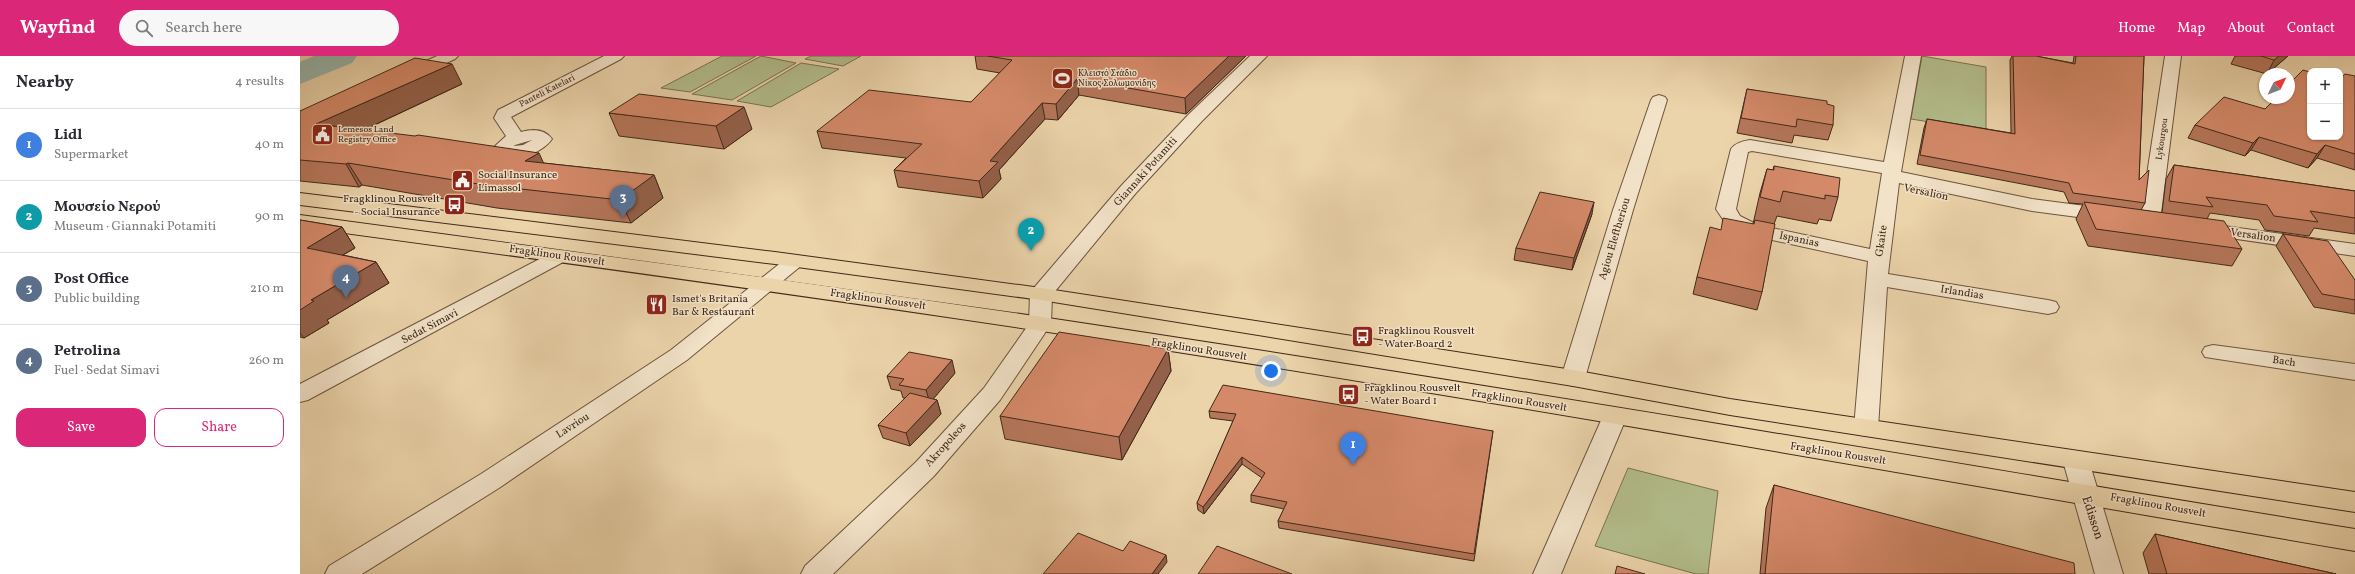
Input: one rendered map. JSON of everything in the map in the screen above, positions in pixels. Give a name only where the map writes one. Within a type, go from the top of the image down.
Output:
[{"type":"main road","points":[[300,199],[795,261],[1041,294],[1573,378],[1730,407],[2076,461],[2355,502]]},
{"type":"main road","name":"Fragklinou Rousvelt","points":[[300,221],[766,284],[1040,324],[1615,416],[1761,442],[2084,493],[2355,540]]},
{"type":"street","points":[[430,56],[395,76],[450,56]]},
{"type":"street","name":"Panteli Katelari","points":[[516,138],[502,118],[504,114],[616,56]]},
{"type":"street","name":"Giannaki Potamiti","points":[[1041,294],[1133,184],[1195,118],[1259,56]]},
{"type":"street","name":"Gkaite","points":[[1866,428],[1879,257],[1891,177],[1903,119],[1913,56]]},
{"type":"street","name":"Lykourgou","points":[[2144,221],[2173,56]]},
{"type":"street","name":"Agiou Eleftheriou","points":[[1573,378],[1623,210],[1659,100]]},
{"type":"street","name":"Versalion","points":[[1750,144],[1891,177],[2013,211],[2032,205],[2144,221]]},
{"type":"street","name":"Ispanias","points":[[1750,144],[1740,149],[1726,209],[1733,220],[1752,230],[1879,257]]},
{"type":"street","name":"Versalion","points":[[2186,226],[2354,250]]},
{"type":"street","name":"Sedat Simavi","points":[[300,394],[558,257]]},
{"type":"street","name":"Lavriou","points":[[339,574],[490,481],[679,355],[795,261]]},
{"type":"street","name":"Irlandias","points":[[1877,279],[2048,307]]},
{"type":"street","points":[[1040,324],[1041,294]]},
{"type":"street","name":"Akropoleos","points":[[815,574],[925,469],[992,394],[1040,324]]},
{"type":"street","name":"Bach","points":[[2214,352],[2355,372]]},
{"type":"street","points":[[1547,574],[1615,416]]},
{"type":"street","name":"Edisson","points":[[2076,461],[2084,493],[2106,559],[2109,574]]},
{"type":"green space","points":[[722,56],[756,56],[690,92],[661,88]]},
{"type":"green space","points":[[761,56],[796,63],[732,100],[692,94]]},
{"type":"green space","points":[[811,56],[861,56],[843,66],[805,59]]},
{"type":"green space","points":[[1922,56],[1986,67],[1986,131],[1911,119]]},
{"type":"green space","points":[[801,63],[839,69],[771,107],[737,101]]},
{"type":"green space","points":[[1628,468],[1718,491],[1708,574],[1696,574],[1595,546]]},
{"type":"building","points":[[988,56],[1229,56],[1185,98],[1077,79],[1056,104],[1042,103],[990,161],[998,162],[979,181],[894,170],[922,144],[817,131],[869,90],[971,102],[1012,60]]},
{"type":"building","points":[[2013,56],[2036,56],[2075,64],[2076,56],[2144,56],[2139,180],[2149,170],[2145,203],[2073,193],[2069,183],[1920,155],[1927,119],[2015,134]]},
{"type":"building","points":[[2261,56],[2279,56],[2274,60]]},
{"type":"building","points":[[415,58],[452,64],[316,124],[415,136],[418,135],[539,153],[525,161],[654,175],[620,200],[485,185],[348,163],[300,160],[300,111]]},
{"type":"building","points":[[2303,70],[2307,71],[2307,140],[2343,140],[2343,76],[2345,74],[2355,76],[2355,154],[2325,145],[2317,154],[2259,137],[2253,143],[2195,125],[2224,97],[2265,109],[2270,104],[2295,104],[2295,78]]},
{"type":"building","points":[[1747,89],[1827,101],[1827,104],[1834,106],[1833,125],[1797,119],[1796,127],[1741,118]]},
{"type":"building","points":[[639,94],[744,107],[716,126],[609,113]]},
{"type":"building","points":[[2174,165],[2355,191],[2355,218],[2310,211],[2318,222],[2274,216],[2267,205],[2206,197],[2213,207],[2169,201]]},
{"type":"building","points":[[1774,166],[1840,178],[1838,197],[1825,195],[1825,199],[1783,191],[1780,202],[1760,197],[1767,169],[1774,170]]},
{"type":"building","points":[[1540,192],[1594,202],[1574,258],[1516,248]]},
{"type":"building","points":[[2084,202],[2224,221],[2242,249],[2096,229]]},
{"type":"building","points":[[1723,218],[1754,224],[1755,220],[1775,224],[1762,292],[1697,277],[1710,227],[1721,230]]},
{"type":"building","points":[[300,220],[342,227],[307,248],[376,262],[311,300],[314,301],[300,310]]},
{"type":"building","points":[[2283,234],[2328,241],[2355,280],[2355,300],[2322,294]]},
{"type":"building","points":[[1059,332],[1168,349],[1119,437],[1000,416]]},
{"type":"building","points":[[909,352],[952,360],[926,390],[899,385],[904,379],[887,376]]},
{"type":"building","points":[[1223,385],[1493,431],[1474,554],[1278,521],[1287,502],[1251,495],[1265,473],[1242,457],[1203,507],[1197,503],[1236,414],[1209,411]]},
{"type":"building","points":[[910,393],[937,400],[906,433],[878,425]]},
{"type":"building","points":[[1774,485],[2074,563],[2075,574],[1765,574]]},
{"type":"building","points":[[1078,533],[1123,551],[1130,541],[1166,555],[1152,574],[1043,574]]},
{"type":"building","points":[[2155,534],[2336,574],[2167,574]]},
{"type":"building","points":[[1217,546],[1292,574],[1198,574]]},
{"type":"building","points":[[1617,566],[1645,574],[1615,574]]},
{"type":"waterway","points":[[300,74],[341,56]]},
{"type":"place","name":"Κλειστό Στάδιο Νίκος Σολωμονίδης","points":[[1062,78]]},
{"type":"place","name":"Lemesos Land Registry Office","points":[[323,134]]},
{"type":"place","name":"Social Insurance Limassol","points":[[462,181]]},
{"type":"place","name":"Fragklinou Rousvelt - Social Insurance","points":[[455,205]]},
{"type":"place","name":"Post Office","points":[[623,218]]},
{"type":"place","name":"Μουσείο Νερού","points":[[1031,251]]},
{"type":"place","name":"Petrolina","points":[[346,298]]},
{"type":"place","name":"Ismet's Britania Bar & Restaurant","points":[[657,305]]},
{"type":"place","name":"Fragklinou Rousvelt - Water Board 2","points":[[1363,337]]},
{"type":"place","name":"Fragklinou Rousvelt - Water Board 1","points":[[1349,394]]},
{"type":"place","name":"Lidl","points":[[1353,465]]}]
